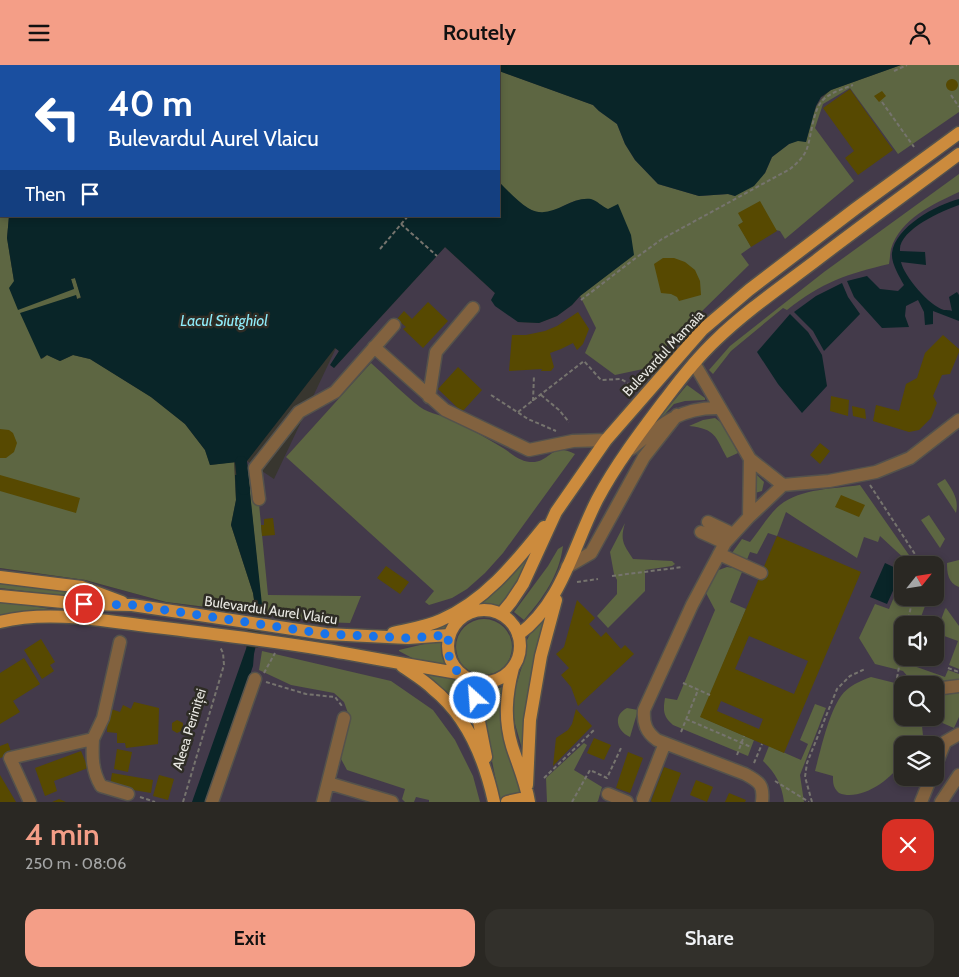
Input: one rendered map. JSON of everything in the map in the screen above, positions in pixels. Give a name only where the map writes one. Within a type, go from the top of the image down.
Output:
[{"type":"main road","name":"Bulevardul Mamaia","points":[[501,614],[522,584],[556,512],[606,440],[682,351],[702,330],[756,285],[959,133]]},
{"type":"main road","points":[[507,802],[520,799],[527,802],[530,720],[541,656],[561,583],[597,501],[625,454],[667,396],[716,340],[760,302],[959,154]]},
{"type":"main road","points":[[372,637],[429,625],[468,605],[508,571],[556,512]]},
{"type":"main road","points":[[0,577],[82,587],[132,605]]},
{"type":"main road","points":[[518,635],[531,626],[544,612],[561,583]]},
{"type":"main road","name":"Bulevardul Aurel Vlaicu","points":[[0,596],[84,604],[132,605],[326,634],[408,638],[449,635]]},
{"type":"main road","points":[[458,673],[450,660],[448,652],[449,635],[458,620],[474,611],[484,610],[501,614],[514,627],[518,635],[520,653],[513,668],[506,698],[506,717],[512,745],[527,785]]},
{"type":"main road","points":[[0,622],[29,617],[66,617],[217,637],[277,648],[326,650],[400,665],[458,673],[471,681],[480,683],[499,680],[513,668]]},
{"type":"main road","points":[[400,665],[434,689],[447,702],[470,734],[482,758],[494,802]]},
{"type":"main road","points":[[471,681],[494,802]]},
{"type":"street","points":[[429,397],[436,352],[474,308]]},
{"type":"street","points":[[259,499],[255,468],[299,412],[335,391],[394,325]]},
{"type":"street","points":[[374,347],[445,410],[529,451],[573,441],[606,440]]},
{"type":"street","points":[[694,363],[750,459],[783,485]]},
{"type":"street","points":[[625,454],[651,432],[677,415],[695,409],[719,408]]},
{"type":"street","points":[[567,567],[591,553],[644,457],[677,415]]},
{"type":"street","points":[[762,802],[763,792],[759,781],[665,743],[650,735],[645,726],[644,710],[692,605],[725,543],[783,485],[829,481],[876,472],[910,458],[959,420]]},
{"type":"street","points":[[749,517],[750,459]]},
{"type":"street","points":[[704,527],[762,573]]},
{"type":"street","points":[[120,643],[103,718],[93,739],[92,764],[101,786],[128,794]]},
{"type":"street","points":[[212,802],[255,679]]},
{"type":"street","points":[[944,688],[959,685]]},
{"type":"street","points":[[323,802],[344,718]]},
{"type":"street","points":[[944,744],[959,734]]},
{"type":"street","points":[[30,802],[5,760],[93,739]]},
{"type":"street","points":[[643,799],[665,743]]},
{"type":"street","points":[[941,802],[959,775]]},
{"type":"street","points":[[328,783],[392,802]]},
{"type":"street","points":[[921,802],[927,786]]},
{"type":"street","points":[[608,794],[627,802]]},
{"type":"path","points":[[894,71],[907,65]]},
{"type":"path","points":[[582,300],[662,239],[790,169],[805,152],[818,108],[823,100],[853,85]]},
{"type":"path","points":[[951,95],[959,107]]},
{"type":"path","points":[[882,102],[914,147]]},
{"type":"path","points":[[380,249],[407,217]]},
{"type":"path","points":[[401,224],[437,256]]},
{"type":"path","points":[[518,412],[584,361],[601,380],[621,379],[628,383]]},
{"type":"path","points":[[533,401],[534,375]]},
{"type":"path","points":[[491,395],[528,419],[560,432]]},
{"type":"path","points":[[540,395],[559,410],[569,421]]},
{"type":"path","points":[[863,475],[916,556]]},
{"type":"path","points":[[612,576],[683,567]]},
{"type":"path","points":[[577,582],[598,579]]},
{"type":"path","name":"Aleea Periniței","points":[[182,802],[224,665],[224,653],[217,637]]},
{"type":"path","points":[[277,648],[260,680],[270,685],[306,694],[336,697],[342,705],[344,718]]},
{"type":"path","points":[[948,667],[959,672]]},
{"type":"path","points":[[811,802],[805,777],[807,763],[837,689],[850,676],[865,669]]},
{"type":"path","points":[[683,683],[710,695]]},
{"type":"path","points":[[681,732],[698,689]]},
{"type":"path","points":[[686,719],[751,747]]},
{"type":"path","points":[[544,778],[595,729]]},
{"type":"path","points":[[737,755],[744,736]]},
{"type":"path","points":[[754,763],[762,743]]},
{"type":"path","points":[[572,802],[590,770],[607,778],[620,748]]},
{"type":"path","points":[[775,781],[811,802]]},
{"type":"path","points":[[128,794],[155,802]]},
{"type":"shaded area","points":[[901,65],[959,65],[959,802],[0,802],[0,568],[85,580],[166,602],[262,614],[247,461],[274,479],[336,348],[339,351],[334,368],[445,247],[496,294],[518,322],[539,323],[557,316],[633,255],[500,183],[500,71],[593,105],[821,97]]},
{"type":"green space","points":[[901,65],[959,65],[959,112],[898,154],[850,88],[823,104],[815,128],[854,181],[785,239],[780,231],[743,222],[739,225],[751,247],[741,254],[749,265],[643,369],[615,375],[585,353],[596,328],[580,296],[633,255],[612,216],[596,202],[586,200],[575,201],[551,212],[536,212],[519,202],[500,183],[500,71],[593,105],[617,124],[625,144],[635,160],[658,184],[699,196],[728,194],[735,196],[765,173],[772,157],[789,144],[798,140],[806,142],[816,107],[831,90]]},
{"type":"green space","points":[[959,174],[959,192],[928,207],[910,221],[895,238],[889,264],[860,271],[835,280],[812,292],[787,310],[783,308],[731,351],[713,374],[709,370],[730,346],[824,272]]},
{"type":"green space","points":[[0,217],[9,217],[7,238],[14,281],[74,289],[71,279],[75,278],[81,297],[77,299],[76,295],[42,359],[47,355],[60,361],[73,355],[90,359],[151,397],[185,424],[205,450],[210,465],[234,462],[236,500],[231,525],[253,593],[254,613],[166,602],[85,580],[0,568]]},
{"type":"green space","points":[[371,363],[420,407],[456,421],[515,457],[530,462],[537,462],[555,451],[561,450],[575,454],[503,553],[485,573],[467,589],[452,598],[429,605],[425,602],[434,591],[286,457]]},
{"type":"green space","points":[[687,385],[705,398],[705,400],[685,401],[674,404],[658,422],[657,421]]},
{"type":"green space","points":[[715,418],[723,424],[738,453],[727,458],[714,435],[705,429],[689,426],[703,420]]},
{"type":"green space","points":[[253,473],[259,504],[268,595],[361,596],[350,623],[320,622],[262,612],[248,474]]},
{"type":"green space","points":[[755,473],[764,482],[762,491],[755,493]]},
{"type":"green space","points":[[945,479],[956,499],[956,513],[937,484]]},
{"type":"green space","points":[[860,485],[910,556],[902,556],[880,536],[878,542],[864,537],[857,558],[786,512],[777,536],[768,533],[757,554],[750,552],[730,602],[746,609],[701,717],[754,740],[748,756],[673,725],[664,713],[665,698],[677,700],[715,610],[706,593],[716,571],[727,567],[739,569],[732,553],[742,539],[750,542],[772,513],[788,499],[818,490]]},
{"type":"green space","points":[[929,515],[945,539],[940,548],[921,520]]},
{"type":"green space","points":[[625,523],[623,542],[633,559],[672,561],[675,564],[645,570],[645,591],[608,628],[597,616],[617,594],[617,580],[610,552]]},
{"type":"green space","points":[[543,533],[516,588],[500,608],[479,606],[464,612],[445,631],[427,633]]},
{"type":"green space","points":[[563,546],[554,577],[538,603],[524,620],[514,612],[548,566],[558,549]]},
{"type":"green space","points":[[959,560],[959,587],[950,580],[947,563]]},
{"type":"green space","points":[[0,582],[100,597],[105,601],[0,588]]},
{"type":"green space","points":[[894,597],[894,606],[925,606],[921,616],[894,616],[894,666],[914,666],[942,676],[907,676],[903,671],[875,664],[859,638],[875,604],[889,609]]},
{"type":"green space","points":[[0,601],[69,612],[35,611],[0,616]]},
{"type":"green space","points":[[945,609],[959,626],[959,669],[949,665],[958,641],[944,636],[944,616],[942,616]]},
{"type":"green space","points":[[548,616],[529,686],[525,722],[525,759],[515,724],[512,705],[513,695],[524,660],[527,640],[530,634]]},
{"type":"green space","points":[[479,619],[489,619],[504,627],[510,636],[512,647],[510,658],[504,667],[489,675],[479,675],[468,670],[461,663],[456,652],[456,642],[461,631],[468,624]]},
{"type":"green space","points":[[441,640],[443,655],[451,669],[414,659],[399,651],[399,650]]},
{"type":"green space","points":[[262,651],[391,681],[433,710],[455,740],[473,776],[480,802],[429,802],[429,800],[416,797],[414,802],[405,802],[402,799],[405,789],[347,770],[341,759],[349,716],[344,702],[334,693],[291,685],[259,670]]},
{"type":"green space","points":[[948,670],[959,674],[959,682],[944,684],[944,677]]},
{"type":"green space","points":[[417,671],[457,679],[467,684],[478,736]]},
{"type":"green space","points":[[871,677],[894,683],[894,726],[922,726],[923,736],[894,736],[894,772],[884,781],[866,792],[847,795],[839,793],[836,789],[833,776],[815,771],[822,743],[836,704],[844,692]]},
{"type":"green space","points":[[504,687],[525,797],[507,797],[500,801],[478,691]]},
{"type":"green space","points":[[959,690],[959,717],[954,728],[944,724],[944,692]]},
{"type":"green space","points":[[815,704],[826,708],[800,775],[804,802],[784,802],[782,790],[777,779],[763,761],[769,746],[801,760],[808,744],[800,740]]},
{"type":"green space","points":[[627,708],[638,710],[630,737],[622,731],[618,723],[620,715]]},
{"type":"green space","points":[[584,743],[587,745],[574,770],[602,787],[598,801],[547,802],[546,778]]},
{"type":"water","points":[[500,65],[901,65],[831,90],[821,97],[816,106],[806,142],[798,141],[789,144],[772,157],[765,173],[754,186],[735,196],[728,194],[699,196],[658,184],[635,160],[625,144],[617,124],[593,105],[500,71]]},
{"type":"water","name":"Lacul Siutghiol","points":[[500,183],[521,203],[536,212],[552,211],[583,199],[591,199],[608,209],[618,204],[631,235],[634,255],[557,316],[539,323],[518,322],[495,306],[491,300],[495,293],[445,247],[334,368],[330,365],[339,351],[335,348],[247,461],[210,465],[205,450],[185,424],[151,397],[90,359],[73,355],[60,361],[47,355],[41,359],[20,313],[76,295],[77,299],[81,298],[75,278],[71,279],[74,289],[18,310],[9,288],[14,281],[7,238],[9,217],[500,217]]},
{"type":"water","points":[[959,199],[959,205],[922,222],[913,229],[901,243],[900,251],[925,252],[926,265],[901,262],[903,268],[918,290],[931,303],[944,310],[952,311],[949,297],[957,292],[959,295],[959,321],[933,311],[933,324],[925,325],[924,312],[918,300],[906,306],[905,316],[909,327],[882,328],[854,297],[847,281],[867,276],[880,289],[898,291],[904,285],[894,265],[892,253],[900,234],[928,212]]},
{"type":"water","points":[[842,283],[848,297],[860,314],[824,351],[813,331],[794,312],[816,296]]},
{"type":"water","points":[[790,314],[808,332],[822,355],[827,386],[802,413],[778,384],[757,352]]},
{"type":"water","points":[[248,474],[263,614],[253,666],[206,802],[192,802],[246,649],[254,613],[253,593],[231,525],[236,500],[235,475]]},
{"type":"water","points":[[885,563],[894,567],[894,589],[887,604],[870,597]]},
{"type":"pier","points":[[252,612],[265,614],[258,648],[244,646]]},
{"type":"building","points":[[952,79],[958,85],[952,91],[946,85]]},
{"type":"building","points":[[850,89],[893,150],[858,175],[845,158],[854,151],[823,108]]},
{"type":"building","points":[[882,91],[886,96],[879,102],[874,96]]},
{"type":"building","points":[[760,201],[777,231],[751,247],[738,225],[743,222],[738,213]]},
{"type":"building","points":[[663,258],[674,258],[685,262],[695,270],[700,281],[701,295],[679,301],[677,297],[671,294],[661,293],[654,264]]},
{"type":"building","points":[[428,302],[448,321],[423,348],[403,329],[406,327],[397,319],[404,311],[412,319]]},
{"type":"building","points":[[578,312],[589,329],[583,344],[577,350],[573,343],[550,353],[554,367],[551,371],[541,371],[542,369],[509,371],[512,335],[526,335],[545,331],[557,326]]},
{"type":"building","points":[[943,335],[959,349],[959,352],[950,374],[942,375],[933,396],[937,403],[931,418],[919,430],[909,432],[873,421],[876,405],[899,411],[906,384],[917,378],[925,353]]},
{"type":"building","points":[[458,367],[482,390],[462,412],[438,389]]},
{"type":"building","points":[[831,396],[849,400],[848,416],[830,411]]},
{"type":"building","points":[[852,406],[865,409],[866,419],[853,416]]},
{"type":"building","points":[[0,429],[9,430],[13,433],[17,443],[14,452],[6,458],[0,458]]},
{"type":"building","points":[[820,443],[830,451],[820,464],[810,455]]},
{"type":"building","points":[[0,475],[80,498],[76,513],[0,491]]},
{"type":"building","points":[[841,495],[865,505],[859,517],[835,507]]},
{"type":"building","points":[[273,518],[275,535],[262,536],[261,525],[264,525],[264,519]]},
{"type":"building","points":[[777,536],[861,572],[784,753],[700,717]],"holes":[[[749,636],[808,661],[794,694],[735,669]],[[721,701],[763,719],[759,729],[717,711]]]},
{"type":"building","points":[[386,566],[409,582],[400,594],[377,578]]},
{"type":"building","points":[[577,600],[595,618],[589,624],[601,637],[606,632],[621,649],[625,645],[634,654],[578,706],[571,687],[561,675],[569,668],[556,654],[564,647]]},
{"type":"building","points":[[41,639],[55,662],[50,665],[54,671],[42,679],[24,650]]},
{"type":"building","points":[[24,658],[40,684],[13,701],[20,712],[0,724],[0,673]]},
{"type":"building","points":[[134,702],[159,708],[158,744],[126,748],[125,743],[117,743],[117,733],[107,732],[108,708],[120,712],[123,705],[131,709]]},
{"type":"building","points":[[576,709],[592,726],[553,766],[556,738],[568,730],[572,724]]},
{"type":"building","points":[[177,720],[183,723],[183,730],[177,733],[172,730],[172,723]]},
{"type":"building","points":[[594,738],[611,745],[604,760],[587,753]]},
{"type":"building","points":[[8,743],[12,754],[0,758],[0,746]]},
{"type":"building","points":[[117,749],[132,752],[128,772],[114,769]]},
{"type":"building","points":[[81,751],[88,768],[54,781],[57,791],[45,796],[35,768]]},
{"type":"building","points":[[628,752],[643,758],[630,793],[616,788]]},
{"type":"building","points":[[664,767],[681,773],[670,802],[652,802],[651,801]]},
{"type":"building","points":[[112,773],[153,780],[151,793],[110,786]]},
{"type":"building","points":[[0,775],[16,802],[0,802]]},
{"type":"building","points":[[159,775],[174,779],[168,800],[153,796]]},
{"type":"building","points":[[696,780],[713,787],[707,802],[690,795]]},
{"type":"building","points":[[729,793],[746,800],[745,802],[725,802]]},
{"type":"building","points":[[59,799],[66,802],[52,802]]},
{"type":"waterway","points":[[241,462],[244,489]]},
{"type":"route","points":[[84,604],[132,605],[326,634],[408,638],[449,635],[447,643],[450,660],[458,673],[471,681],[475,698]]}]
